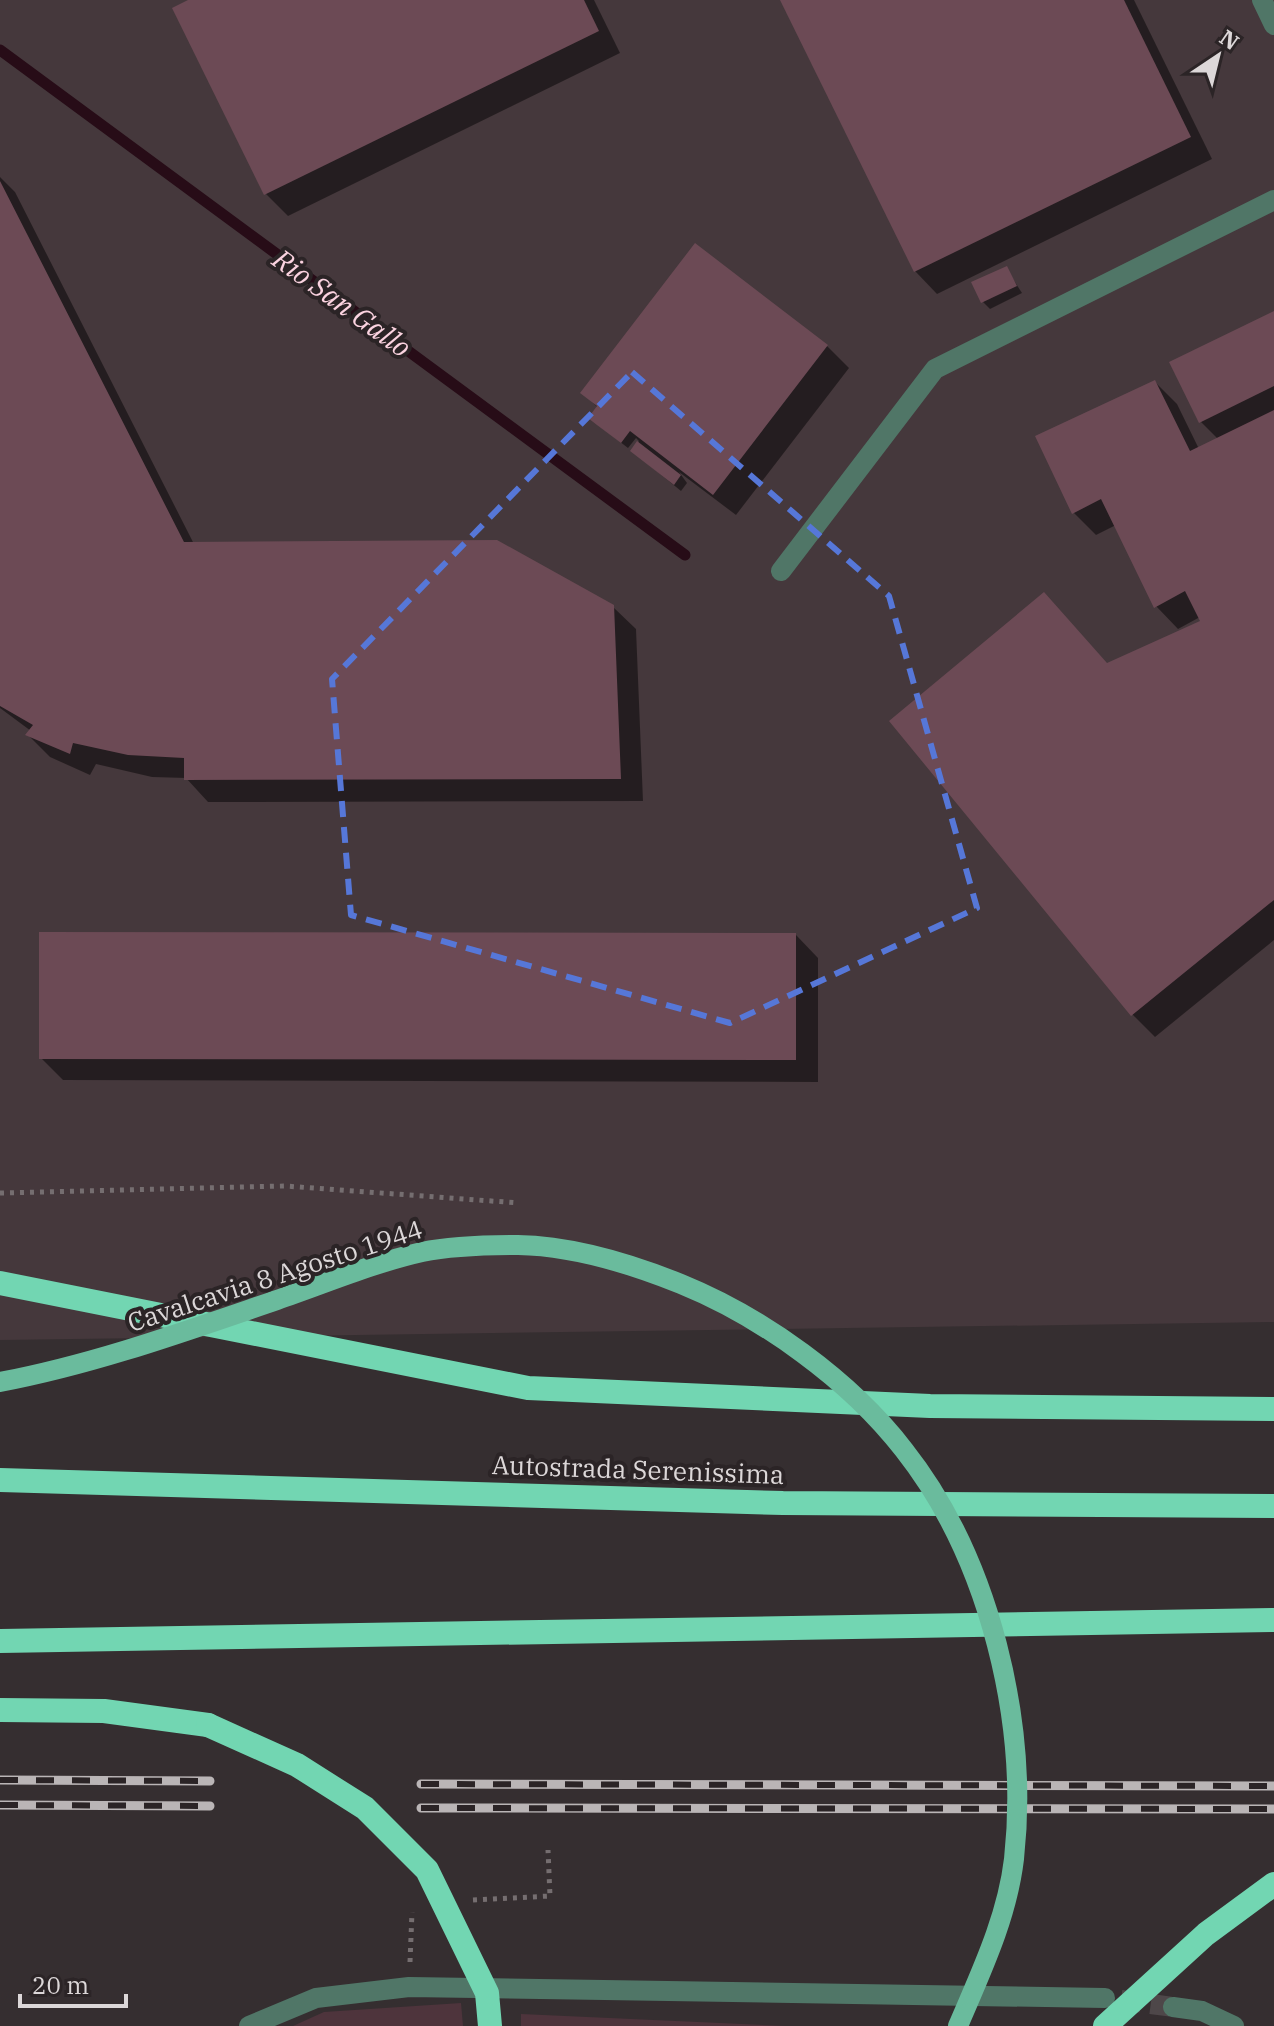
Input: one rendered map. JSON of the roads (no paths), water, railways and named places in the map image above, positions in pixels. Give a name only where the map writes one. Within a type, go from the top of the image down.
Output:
[{"type":"highway","points":[[0,1283],[528,1388],[930,1406],[1274,1409]]},
{"type":"highway","name":"Autostrada Serenissima","points":[[0,1480],[783,1503],[1274,1506]]},
{"type":"highway","points":[[0,1641],[1274,1620]]},
{"type":"highway","points":[[0,1710],[104,1711],[208,1725],[297,1765],[365,1808],[427,1870],[487,1993],[490,2026]]},
{"type":"highway","points":[[1105,2026],[1206,1934],[1274,1884]]},
{"type":"main road","name":"Cavalcavia 8 Agosto 1944","points":[[0,1382],[117,1354],[424,1251],[520,1245],[623,1261],[709,1295],[783,1338],[867,1408],[905,1451],[964,1547],[1013,1715],[1017,1785],[1014,1861],[997,1936],[958,2026]]},
{"type":"street","points":[[1262,0],[1274,25]]},
{"type":"street","points":[[781,571],[935,369],[1274,200]]},
{"type":"street","points":[[249,2026],[316,1998],[409,1987],[1105,1998]]},
{"type":"street","points":[[1173,2007],[1202,2011],[1234,2026]]},
{"type":"waterway","name":"Rio San Gallo","points":[[0,50],[685,555]]},
{"type":"tunnel","points":[[1121,2000],[1173,2007]]},
{"type":"railway","points":[[0,1780],[210,1781]]},
{"type":"railway","points":[[421,1784],[1274,1786]]},
{"type":"railway","points":[[0,1805],[210,1806]]},
{"type":"railway","points":[[421,1808],[1274,1809]]}]
